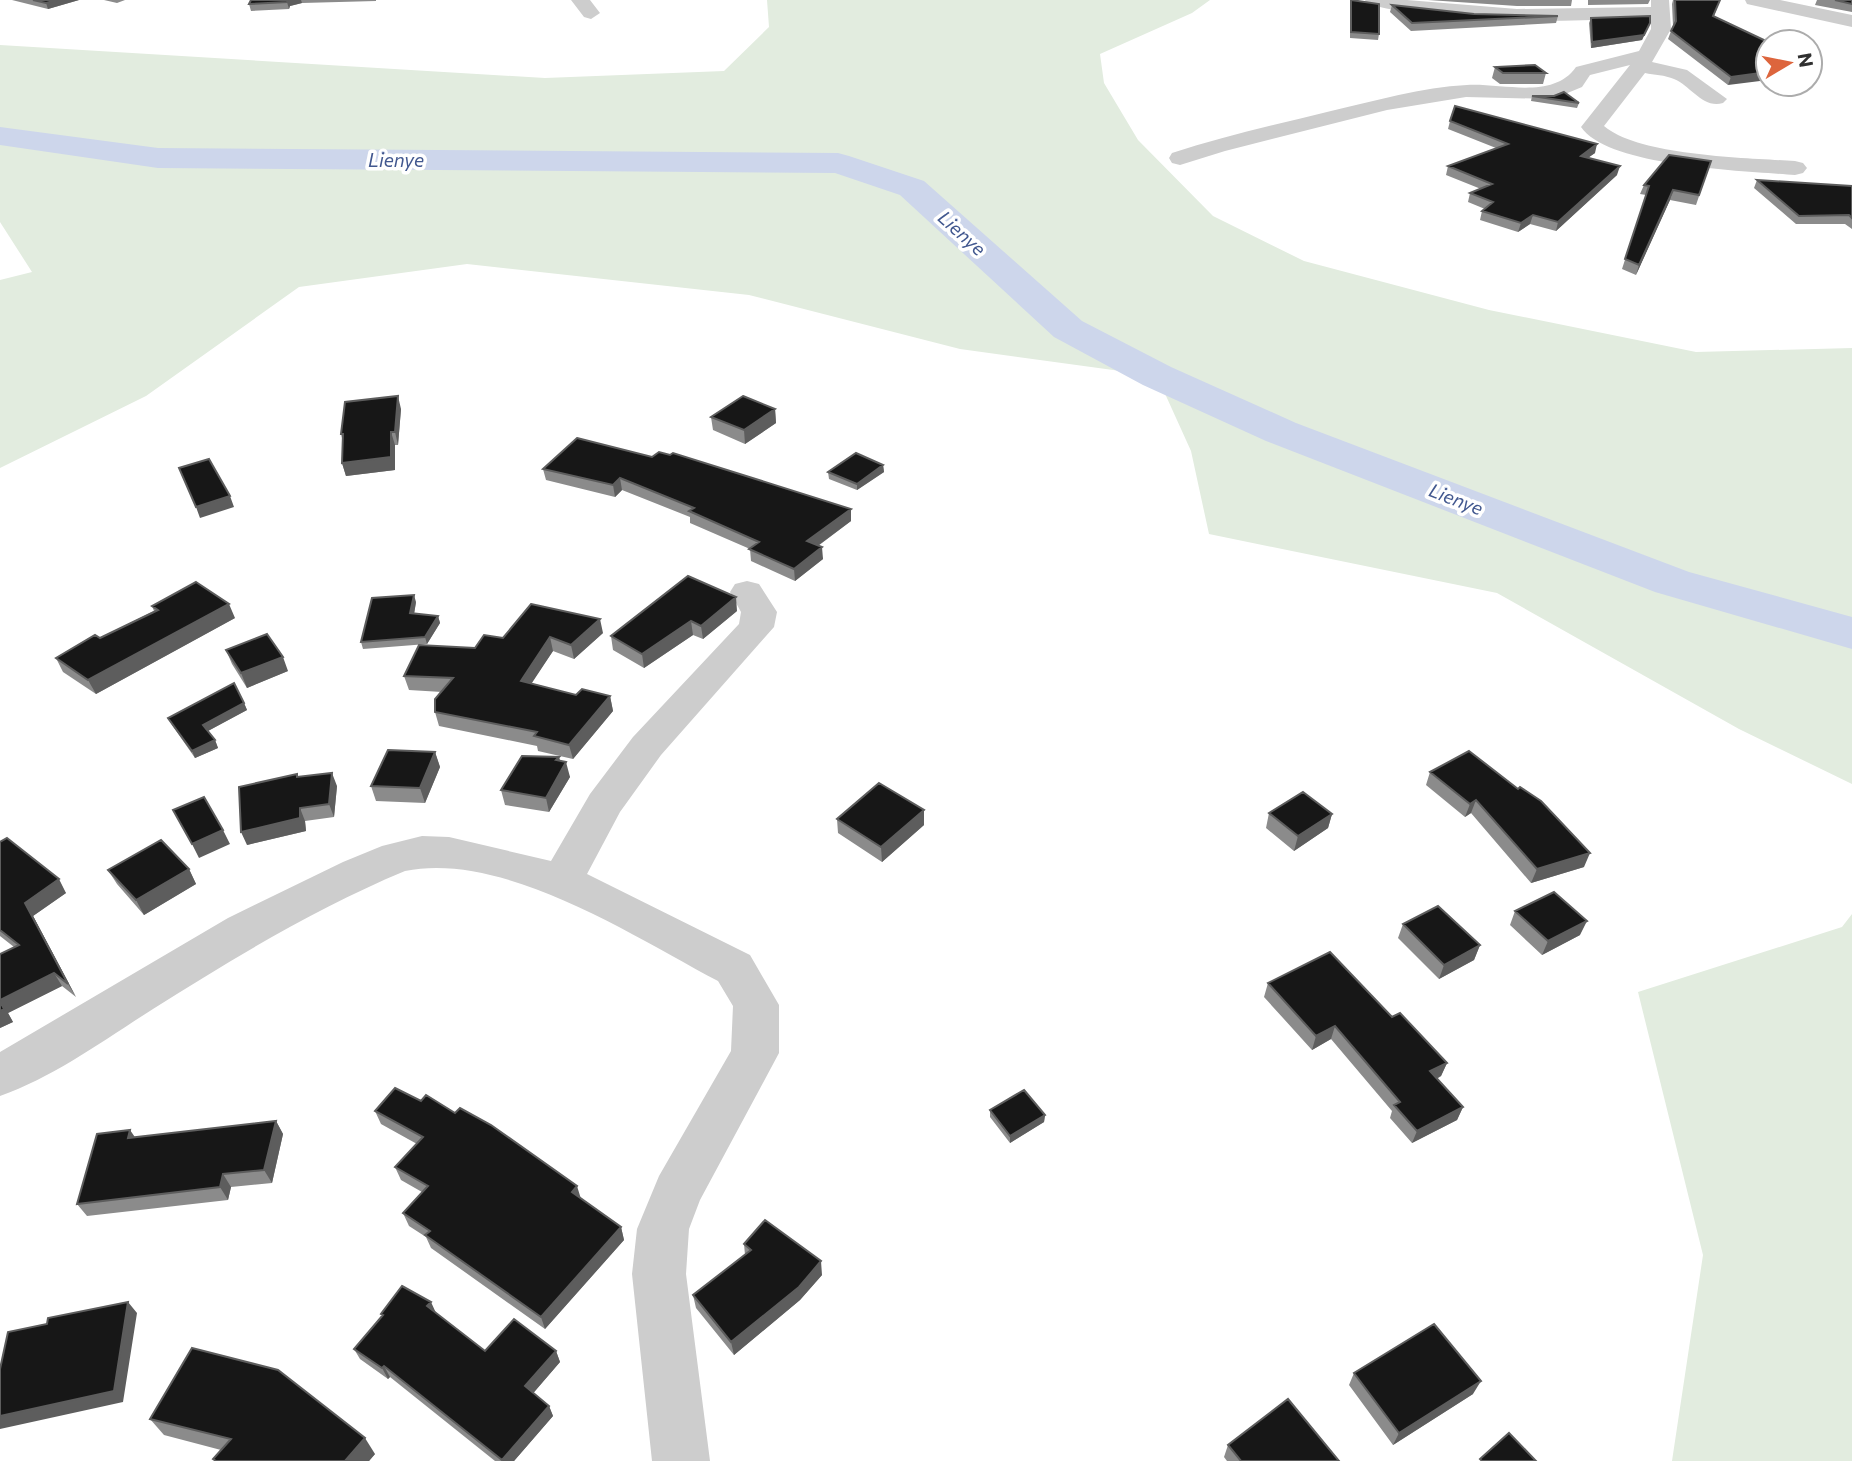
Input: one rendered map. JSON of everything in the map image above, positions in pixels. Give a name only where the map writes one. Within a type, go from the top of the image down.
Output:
[{"type":"street","points":[[1374,0],[1430,10],[1489,15],[1660,6],[1661,29],[1643,60],[1600,113],[1592,127],[1595,133],[1616,144],[1642,150],[1795,168]]},
{"type":"street","points":[[1754,0],[1852,21]]},
{"type":"street","points":[[1180,158],[1387,104],[1466,91],[1553,93],[1575,83],[1583,71],[1643,60],[1681,74],[1716,99]]},
{"type":"street","points":[[562,880],[604,804],[647,746],[756,627],[759,612],[747,592]]},
{"type":"street","points":[[0,1076],[62,1042],[244,930],[358,873],[422,852],[449,853],[562,880],[734,968],[756,1005],[755,1053],[677,1192],[663,1229],[659,1274],[681,1461]]},
{"type":"shaded area","points":[[767,0],[1210,0],[1192,13],[1100,54],[1104,83],[1138,140],[1213,216],[1304,261],[1489,310],[1696,352],[1852,348],[1852,784],[1739,729],[1497,593],[1209,534],[1191,451],[1157,376],[960,349],[749,295],[467,264],[299,287],[146,396],[0,468],[0,280],[32,272],[0,222],[0,45],[545,78],[724,71],[769,27]]},
{"type":"shaded area","points":[[1852,914],[1852,1461],[1672,1461],[1703,1255],[1638,992],[1842,927]]},
{"type":"building","points":[[33,0],[57,0],[46,3]]},
{"type":"building","points":[[251,0],[288,0],[249,4]]},
{"type":"building","points":[[1351,0],[1379,4],[1379,34],[1351,32]]},
{"type":"building","points":[[1675,0],[1720,0],[1713,16],[1754,35],[1754,74],[1731,77],[1671,31],[1676,21]]},
{"type":"building","points":[[1835,0],[1852,0],[1852,4]]},
{"type":"building","points":[[1392,5],[1474,14],[1558,16],[1412,23]]},
{"type":"building","points":[[1650,16],[1650,23],[1644,35],[1592,42],[1591,18]]},
{"type":"building","points":[[1535,65],[1546,73],[1503,73],[1495,67]]},
{"type":"building","points":[[1564,92],[1579,103],[1532,96],[1554,96]]},
{"type":"building","points":[[1455,106],[1597,144],[1581,156],[1620,166],[1558,222],[1533,215],[1521,223],[1482,211],[1493,202],[1470,193],[1492,184],[1448,166],[1508,144],[1450,121]]},
{"type":"building","points":[[1669,155],[1711,161],[1699,195],[1673,190],[1639,265],[1625,259],[1649,186],[1644,185]]},
{"type":"building","points":[[1757,180],[1852,186],[1852,218],[1849,215],[1799,216]]},
{"type":"building","points":[[398,396],[395,432],[391,432],[391,457],[342,463],[341,434],[345,402]]},
{"type":"building","points":[[743,396],[775,409],[744,430],[711,417]]},
{"type":"building","points":[[577,438],[652,457],[659,452],[670,455],[673,453],[851,509],[807,541],[822,547],[794,569],[749,549],[759,542],[689,511],[694,508],[620,478],[613,485],[543,469]]},
{"type":"building","points":[[856,453],[883,465],[857,484],[828,472]]},
{"type":"building","points":[[209,459],[230,496],[196,507],[179,468]]},
{"type":"building","points":[[688,576],[736,597],[701,626],[691,621],[642,654],[611,636]]},
{"type":"building","points":[[196,582],[229,604],[88,680],[56,658],[95,635],[100,638],[158,610],[152,606]]},
{"type":"building","points":[[414,595],[410,613],[438,616],[425,637],[361,642],[372,598]]},
{"type":"building","points":[[531,604],[600,619],[571,645],[550,637],[521,681],[576,695],[582,689],[610,696],[569,745],[534,736],[537,732],[435,712],[435,699],[453,678],[404,676],[419,645],[475,648],[484,635],[503,638]]},
{"type":"building","points":[[267,634],[283,657],[241,673],[226,650]]},
{"type":"building","points":[[234,683],[244,703],[203,725],[215,740],[192,751],[168,718]]},
{"type":"building","points":[[388,750],[435,752],[420,788],[371,786]]},
{"type":"building","points":[[1469,751],[1518,789],[1520,787],[1541,801],[1590,853],[1537,869],[1476,800],[1470,804],[1430,772]]},
{"type":"building","points":[[522,756],[559,757],[556,760],[566,762],[546,798],[501,790]]},
{"type":"building","points":[[332,773],[329,804],[300,808],[300,818],[241,832],[239,787],[297,774],[297,777]]},
{"type":"building","points":[[879,783],[924,810],[881,847],[837,819]]},
{"type":"building","points":[[1303,792],[1332,814],[1298,836],[1269,813]]},
{"type":"building","points":[[204,797],[223,830],[192,844],[173,810]]},
{"type":"building","points":[[7,838],[59,879],[25,903],[68,984],[54,973],[0,1000],[0,954],[19,945],[0,930],[0,842]]},
{"type":"building","points":[[161,840],[189,869],[136,900],[108,870]]},
{"type":"building","points":[[1554,892],[1587,921],[1548,941],[1515,911]]},
{"type":"building","points":[[1438,906],[1480,945],[1444,965],[1403,924]]},
{"type":"building","points":[[1330,952],[1392,1017],[1400,1013],[1447,1063],[1430,1071],[1463,1107],[1417,1131],[1394,1105],[1400,1102],[1335,1026],[1316,1036],[1268,983]]},
{"type":"building","points":[[395,1088],[421,1101],[426,1095],[455,1113],[460,1108],[491,1125],[577,1186],[572,1192],[621,1227],[541,1317],[425,1235],[430,1231],[403,1213],[428,1186],[395,1167],[423,1137],[375,1111]]},
{"type":"building","points":[[1024,1090],[1045,1115],[1010,1136],[990,1110]]},
{"type":"building","points":[[276,1121],[264,1170],[223,1174],[220,1187],[77,1204],[97,1134],[130,1130],[128,1138]]},
{"type":"building","points":[[765,1220],[821,1261],[799,1287],[731,1342],[693,1295],[751,1250],[744,1244]]},
{"type":"building","points":[[402,1286],[431,1302],[427,1306],[485,1351],[514,1319],[556,1351],[525,1386],[549,1406],[502,1460],[384,1366],[382,1368],[354,1349],[383,1315],[381,1314]]},
{"type":"building","points":[[128,1302],[114,1391],[0,1416],[0,1369],[8,1332],[47,1324],[48,1318]]},
{"type":"building","points":[[1434,1324],[1481,1381],[1399,1433],[1354,1373]]},
{"type":"building","points":[[192,1348],[278,1370],[365,1438],[345,1461],[216,1461],[213,1459],[231,1439],[150,1419]]},
{"type":"building","points":[[1288,1399],[1339,1461],[1241,1461],[1228,1445]]},
{"type":"building","points":[[1509,1433],[1536,1461],[1480,1459]]},
{"type":"waterway","name":"Lienye","points":[[0,136],[158,158],[838,163],[912,188],[1068,329],[1157,376],[1281,432],[1672,582],[1852,633]]}]
